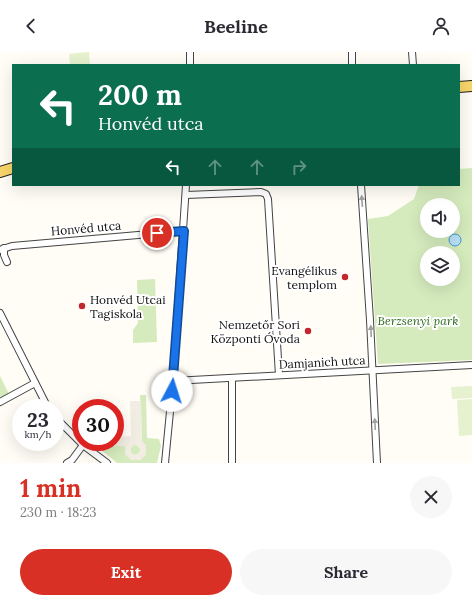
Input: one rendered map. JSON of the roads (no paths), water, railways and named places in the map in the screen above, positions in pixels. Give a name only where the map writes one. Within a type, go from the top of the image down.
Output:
[{"type":"main road","points":[[460,87],[472,86]]},
{"type":"main road","points":[[0,172],[12,168]]},
{"type":"street","points":[[190,52],[190,64]]},
{"type":"street","points":[[352,52],[352,64]]},
{"type":"street","points":[[412,52],[413,64]]},
{"type":"street","points":[[164,463],[173,381],[186,186]]},
{"type":"street","points":[[361,186],[370,320],[377,463]]},
{"type":"street","points":[[186,195],[261,192],[266,194],[268,199],[279,375]]},
{"type":"street","name":"Honvéd utca","points":[[7,262],[2,249],[12,246],[184,231]]},
{"type":"street","points":[[0,313],[43,399]]},
{"type":"street","name":"Damjanich utca","points":[[173,381],[472,364]]},
{"type":"street","points":[[232,378],[232,463]]},
{"type":"street","points":[[0,402],[35,383]]},
{"type":"street","points":[[64,426],[72,434]]},
{"type":"street","points":[[160,463],[166,442]]},
{"type":"street","points":[[67,463],[72,460],[79,451]]},
{"type":"street","points":[[91,451],[107,463]]},
{"type":"water","points":[[450,238],[460,238],[461,240],[459,244],[455,246],[451,244],[449,240]]},
{"type":"place","name":"Evangélikus templom","points":[[345,277]]},
{"type":"place","name":"Honvéd Utcai Tagiskola","points":[[82,306]]},
{"type":"place","name":"Nemzetőr Sori Központi Óvoda","points":[[308,331]]},
{"type":"park label","name":"Berzsenyi park","points":[[418,320]]}]
